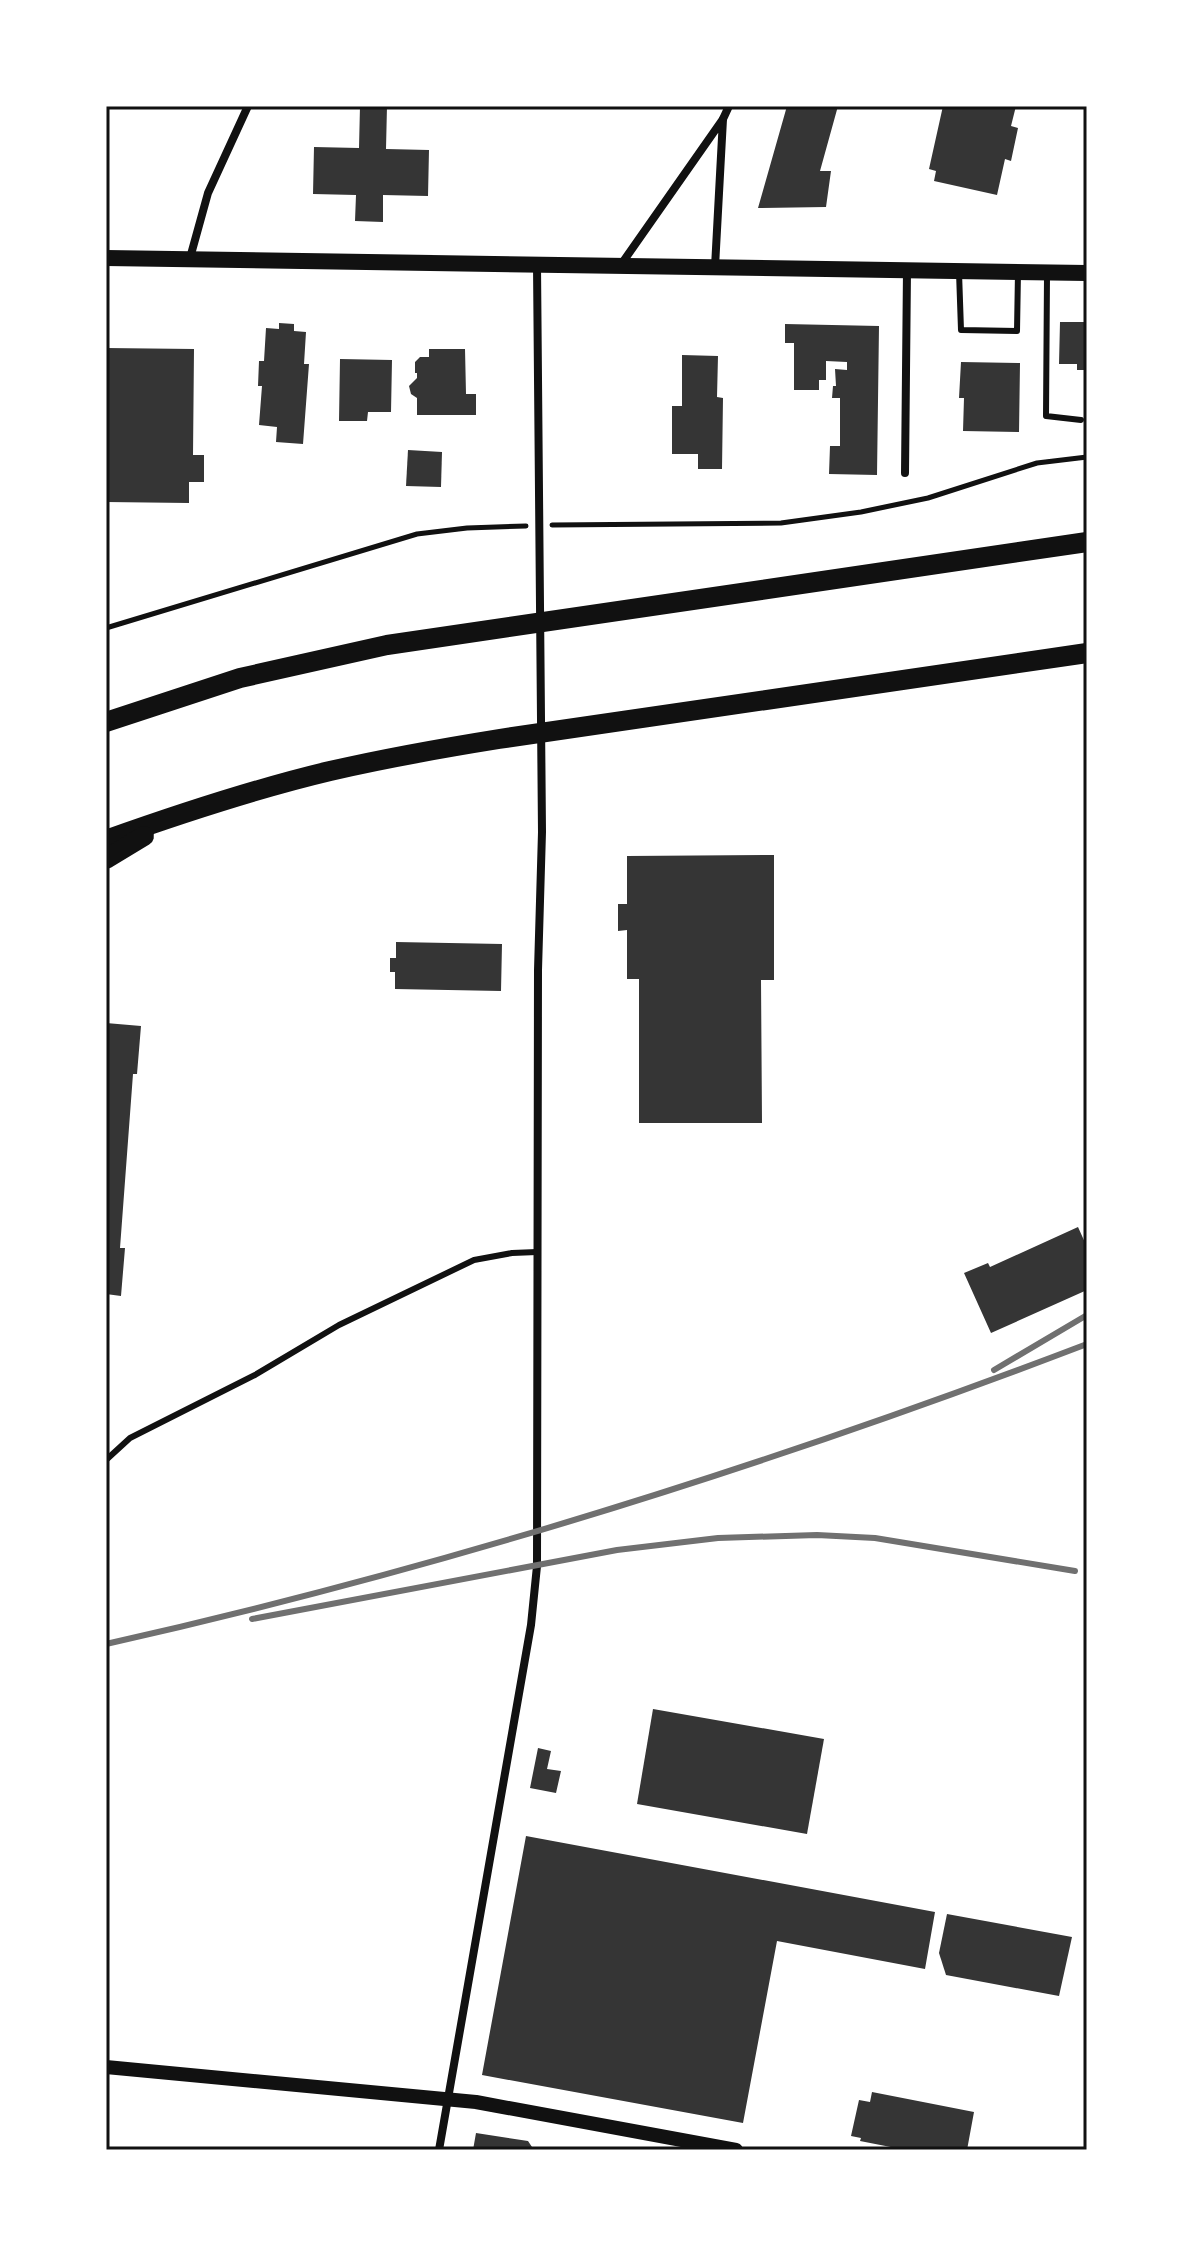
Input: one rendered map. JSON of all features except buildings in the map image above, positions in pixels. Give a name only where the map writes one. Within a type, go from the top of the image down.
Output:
[{"type":"highway","points":[[106,722],[240,678],[387,645],[1087,542]]},
{"type":"highway","points":[[106,840],[183,813],[304,778],[409,754],[1087,653]]},
{"type":"highway","points":[[106,859],[183,813]]},
{"type":"main road","points":[[106,258],[1087,273]]},
{"type":"street","points":[[190,259],[208,193],[248,106]]},
{"type":"street","points":[[620,266],[729,106]]},
{"type":"street","points":[[715,267],[723,119]]},
{"type":"street","points":[[439,2150],[534,1595],[538,1531],[537,1252],[542,806],[537,265]]},
{"type":"street","points":[[905,473],[907,270]]},
{"type":"street","points":[[106,2067],[449,2099],[509,2107],[736,2150]]},
{"type":"lane","points":[[959,271],[961,330],[1017,331],[1018,272]]},
{"type":"lane","points":[[1047,272],[1046,416],[1081,420]]},
{"type":"lane","points":[[106,1460],[130,1438],[255,1375],[339,1325],[474,1260],[537,1252]]},
{"type":"path","points":[[566,525],[781,523],[861,512],[928,498],[1037,463],[1087,457]]},
{"type":"path","points":[[106,628],[417,534],[515,526]]},
{"type":"railway","points":[[994,1370],[1087,1315]]},
{"type":"railway","points":[[106,1644],[355,1583],[602,1512],[846,1432],[1087,1344]]},
{"type":"railway","points":[[252,1619],[617,1550],[718,1538],[817,1535],[875,1538],[1075,1571]]}]
